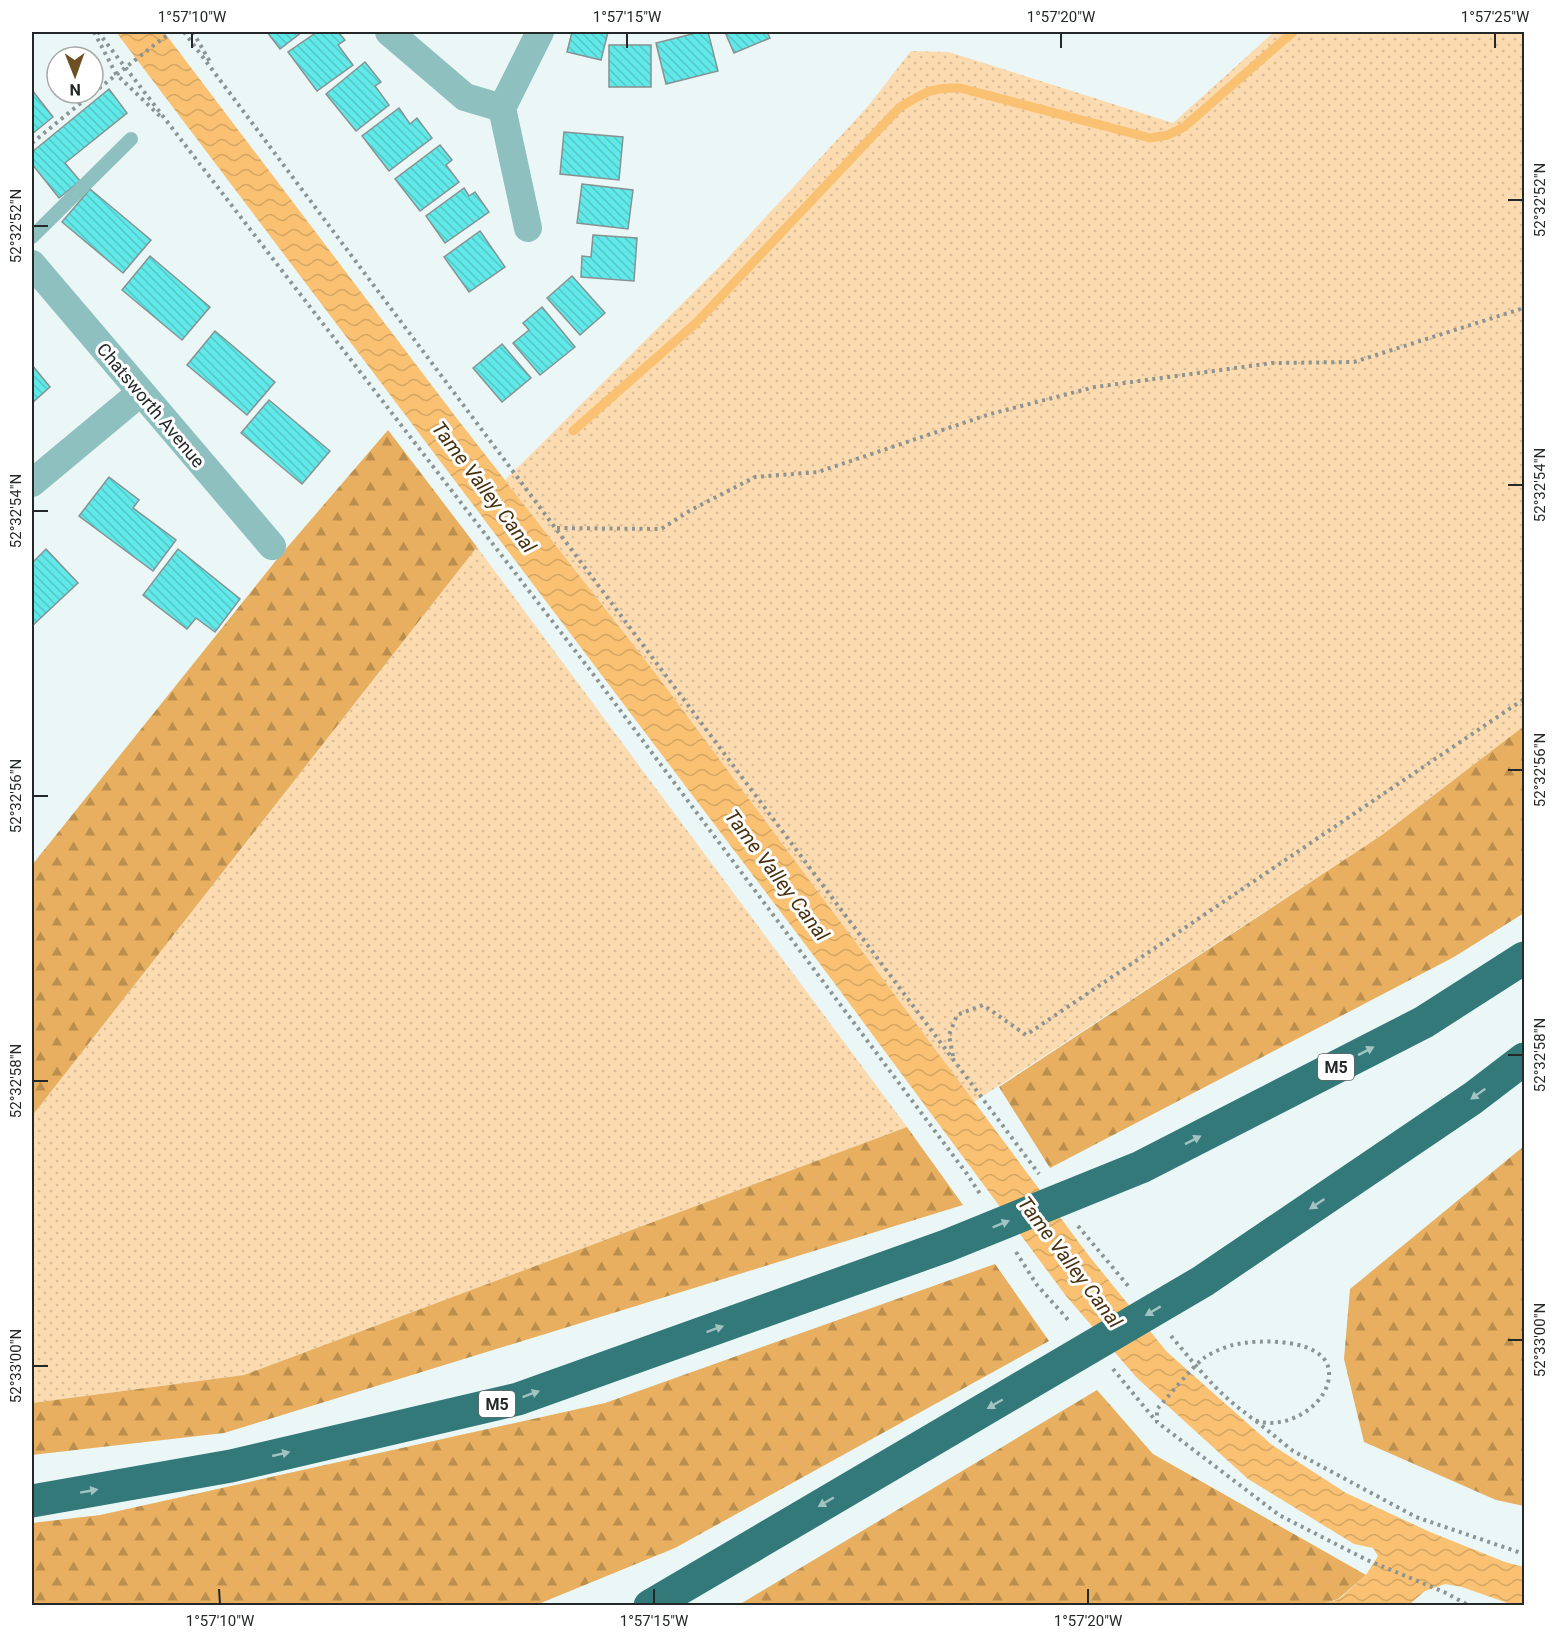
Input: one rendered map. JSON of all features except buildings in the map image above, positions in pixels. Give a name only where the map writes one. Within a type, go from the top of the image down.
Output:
[{"type":"highway","name":"M5","points":[[32,1501],[231,1466],[518,1399],[946,1246],[1141,1167],[1424,1022],[1524,957]]},
{"type":"highway","points":[[650,1605],[1203,1281],[1473,1098],[1524,1059]]},
{"type":"street","points":[[389,32],[465,97],[502,108]]},
{"type":"street","points":[[528,228],[502,108],[540,32]]},
{"type":"street","name":"Chatsworth Avenue","points":[[32,264],[272,546]]},
{"type":"street","points":[[32,483],[140,393]]},
{"type":"lane","points":[[32,237],[131,139]]},
{"type":"path","points":[[96,32],[116,74],[172,126]]},
{"type":"path","points":[[96,32],[172,126],[590,670],[967,1174],[986,1205]]},
{"type":"path","points":[[105,83],[171,32]]},
{"type":"path","points":[[184,32],[954,1060],[949,1035],[957,1015],[983,1005],[1026,1035],[1524,699]]},
{"type":"path","points":[[193,32],[217,76]]},
{"type":"path","points":[[32,142],[78,105]]},
{"type":"path","points":[[556,528],[661,529],[691,510],[755,477],[818,472],[990,414],[1095,387],[1272,363],[1354,362],[1524,308]]},
{"type":"path","points":[[1012,1245],[1037,1286],[1076,1329]]},
{"type":"path","points":[[1157,1422],[1157,1409],[1204,1358],[1231,1345],[1253,1342],[1302,1344],[1322,1357],[1329,1372],[1324,1392],[1311,1408],[1293,1418],[1275,1422],[1255,1420]]},
{"type":"path","points":[[1108,1364],[1157,1422],[1280,1515],[1367,1560],[1470,1605]]},
{"type":"path","points":[[1209,1380],[1229,1401],[1293,1451],[1416,1517],[1524,1554]]},
{"type":"shaded area","points":[[1274,32],[1524,32],[1524,726],[1382,835],[974,1102],[653,670],[505,480],[725,261],[869,105],[911,51],[949,52],[1173,123]]},
{"type":"shaded area","points":[[477,547],[907,1127],[244,1375],[32,1403],[32,1116]]},
{"type":"green space","points":[[388,430],[477,547],[32,1116],[32,865],[278,558]]},
{"type":"green space","points":[[1524,726],[1524,913],[1454,957],[1050,1168],[999,1087],[1382,835]]},
{"type":"green space","points":[[907,1127],[963,1205],[224,1433],[32,1455],[32,1403],[244,1375]]},
{"type":"green space","points":[[1524,1146],[1524,1506],[1496,1500],[1364,1442],[1344,1359],[1350,1289]]},
{"type":"green space","points":[[995,1264],[1049,1341],[675,1548],[536,1605],[32,1605],[32,1523],[100,1515],[605,1403]]},
{"type":"green space","points":[[1097,1390],[1153,1454],[1366,1575],[1338,1599],[1320,1605],[737,1606]]},
{"type":"water","name":"Tame Valley Canal","points":[[116,32],[164,32],[455,416],[653,670],[1089,1256],[1167,1352],[1272,1445],[1346,1493],[1430,1532],[1505,1562],[1524,1567],[1524,1605],[1513,1605],[1462,1587],[1445,1584],[1425,1591],[1409,1605],[1320,1605],[1339,1599],[1366,1575],[1378,1556],[1373,1548],[1354,1544],[1248,1479],[1137,1378],[1066,1296],[838,988]]},
{"type":"waterway","points":[[573,431],[696,323],[899,108],[915,98],[934,90],[960,88],[1150,138],[1168,135],[1184,127],[1293,32]]}]
